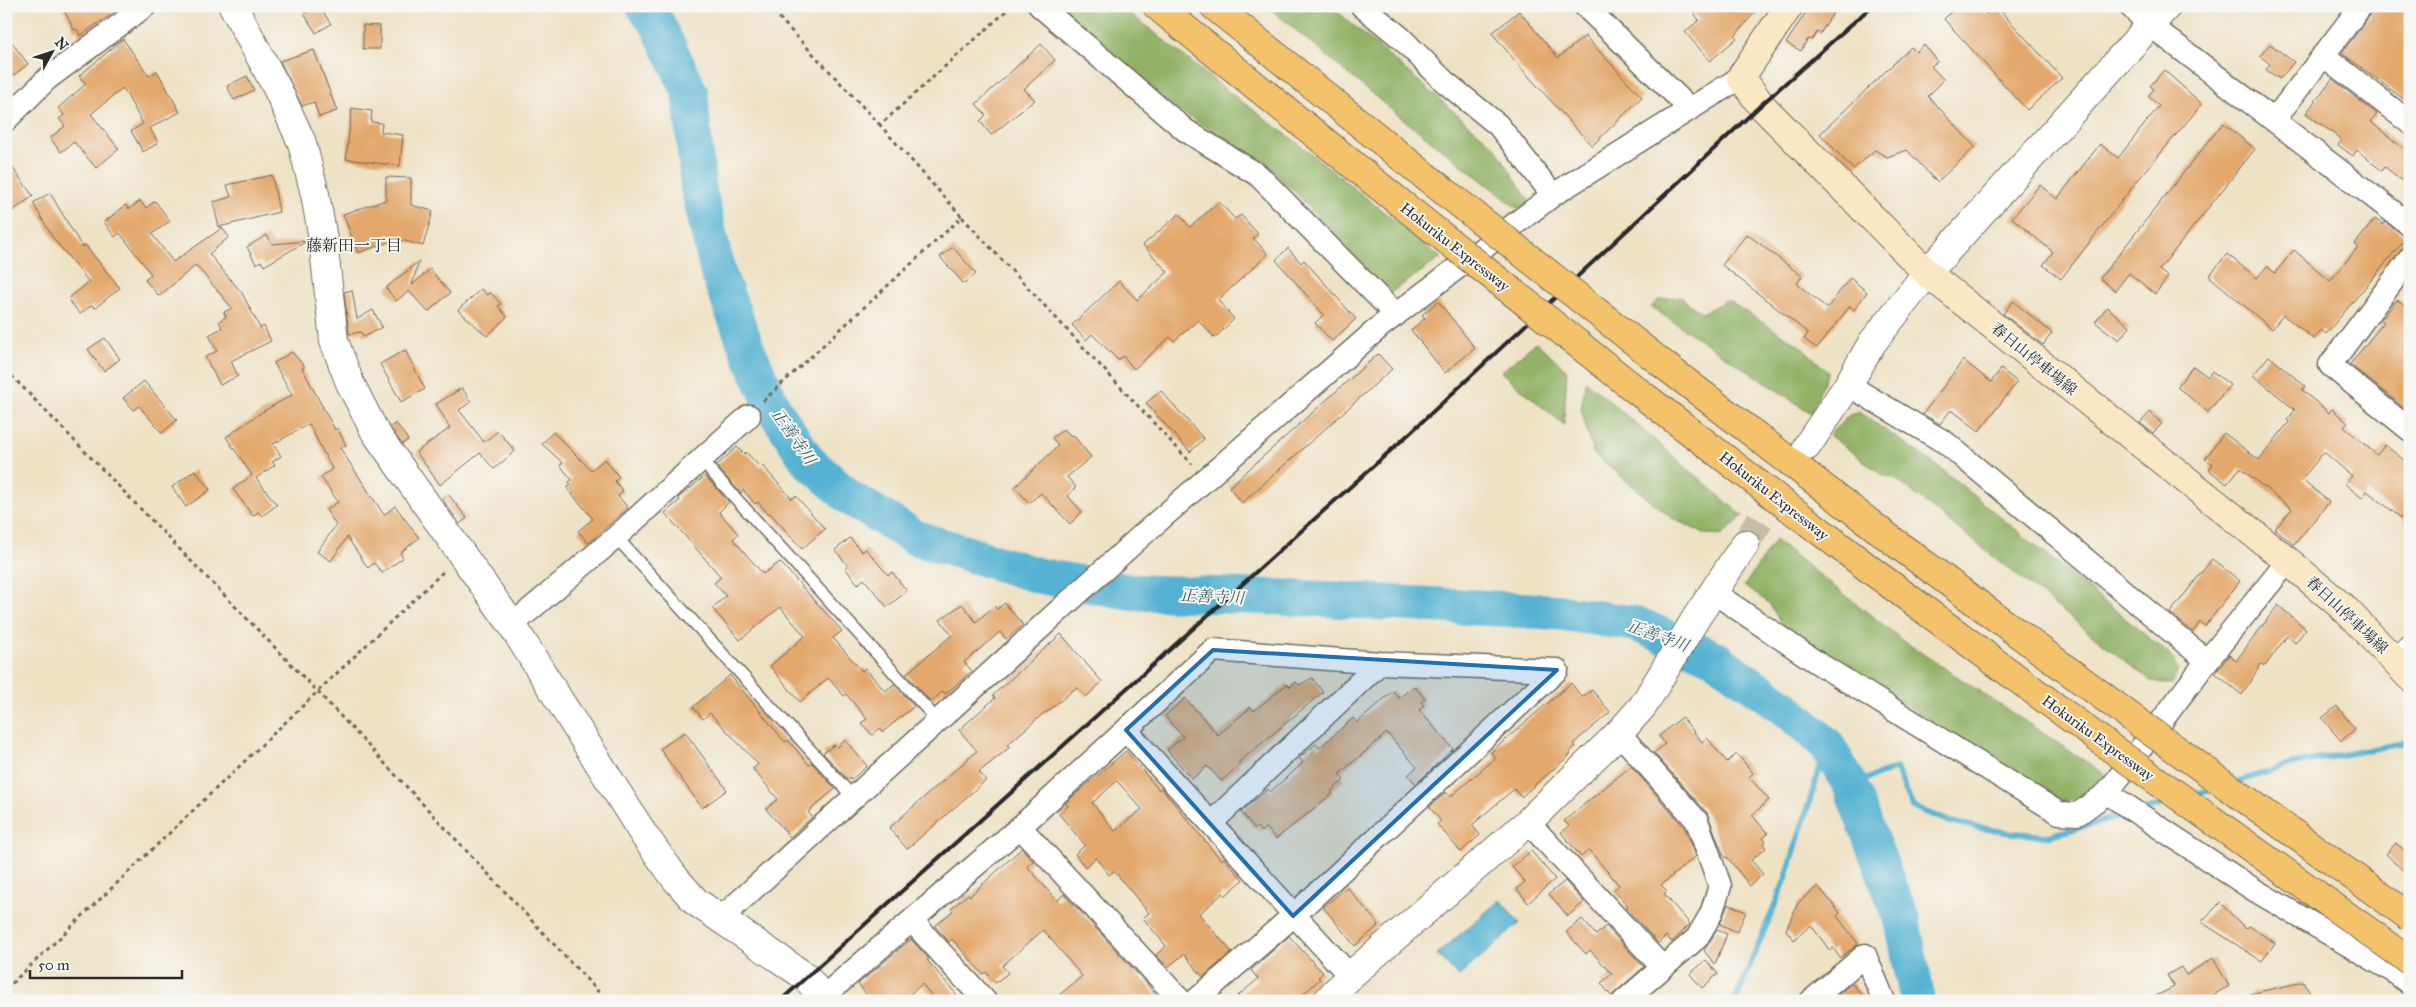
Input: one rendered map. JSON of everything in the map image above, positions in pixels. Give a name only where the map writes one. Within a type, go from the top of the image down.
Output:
[{"type":"highway","name":"Hokuriku Expressway","points":[[1157,6],[1399,202],[1636,390],[1872,572],[2111,748],[2410,961]]},
{"type":"highway","points":[[1214,6],[1664,365],[1897,544],[2134,720],[2410,917]]},
{"type":"main road","points":[[1741,77],[1789,6]]},
{"type":"main road","name":"春日山停車場線","points":[[1741,77],[1761,104],[1927,273],[2288,561],[2406,664]]},
{"type":"street","points":[[6,120],[47,78],[145,6]]},
{"type":"street","points":[[233,6],[278,90],[302,144],[317,203],[334,341],[350,384],[375,432],[512,625],[644,835],[696,902],[799,972],[824,999],[1020,827],[1213,650],[1380,663],[1558,670],[1293,916],[1195,1001]]},
{"type":"street","points":[[1040,6],[1185,130],[1258,175],[1396,314]]},
{"type":"street","points":[[1362,6],[1401,38],[1445,82],[1498,125],[1553,195]]},
{"type":"street","points":[[1585,6],[1689,108]]},
{"type":"street","points":[[2130,6],[2158,16],[2274,120],[2410,225]]},
{"type":"street","points":[[2274,120],[2361,6]]},
{"type":"street","points":[[1807,446],[1848,385],[1872,343],[1927,273],[2158,16]]},
{"type":"street","points":[[2323,55],[2410,123]]},
{"type":"street","points":[[720,919],[1140,538],[1396,314],[1553,195],[1741,77]]},
{"type":"street","points":[[2410,258],[2330,365],[2410,430]]},
{"type":"street","points":[[1848,385],[1946,443],[2207,661]]},
{"type":"street","points":[[512,625],[616,537],[748,416]]},
{"type":"street","points":[[1326,1001],[1350,976],[1528,822],[1619,733],[1643,706],[1696,618],[1745,544]]},
{"type":"street","points":[[1713,592],[1813,660],[2059,813],[2078,814],[2107,793],[2207,661],[2288,561]]},
{"type":"street","points":[[1211,823],[1380,663]]},
{"type":"street","points":[[1126,730],[1293,916],[1350,976]]},
{"type":"street","points":[[1619,733],[1698,821],[1720,886],[1711,914],[1697,938],[1624,1001]]},
{"type":"street","points":[[2107,793],[2256,891],[2393,971],[2410,984]]},
{"type":"street","points":[[1528,822],[1662,968]]},
{"type":"street","points":[[1020,827],[1181,1001]]},
{"type":"street","points":[[913,922],[985,1001]]},
{"type":"street","points":[[1811,1001],[1865,955],[1884,1001]]},
{"type":"lane","points":[[700,460],[938,721]]},
{"type":"lane","points":[[616,537],[853,797]]},
{"type":"path","points":[[768,6],[1206,479]]},
{"type":"path","points":[[880,125],[1012,6]]},
{"type":"path","points":[[782,383],[962,217]]},
{"type":"path","points":[[6,370],[318,692],[607,1001]]},
{"type":"path","points":[[6,989],[462,554]]},
{"type":"highlighted area","points":[[1213,650],[1557,670],[1293,916],[1126,730]]},
{"type":"green space","points":[[1053,6],[1121,6],[1221,86],[1298,143],[1441,258],[1389,294],[1356,262],[1295,192],[1248,152],[1174,108]]},
{"type":"green space","points":[[1267,6],[1331,6],[1495,147],[1531,204],[1517,208],[1389,108]]},
{"type":"green space","points":[[1679,296],[1702,313],[1727,300],[1802,347],[1828,372],[1811,413],[1651,307],[1658,300]]},
{"type":"green space","points":[[1536,342],[1567,370],[1564,425],[1501,372]]},
{"type":"green space","points":[[1586,381],[1743,516],[1723,535],[1704,534],[1670,517],[1593,453],[1581,409]]},
{"type":"green space","points":[[1859,412],[1939,467],[2171,656],[2178,670],[2171,685],[2149,680],[1893,477],[1884,476],[1829,435],[1849,415]]},
{"type":"green space","points":[[1775,540],[1905,642],[2106,775],[2095,789],[2084,797],[2071,800],[2053,799],[1783,627],[1769,603],[1744,586]]},
{"type":"water","points":[[1500,900],[1520,923],[1458,977],[1437,954]]},
{"type":"building","points":[[62,6],[123,6],[80,36],[77,29],[74,30]]},
{"type":"building","points":[[319,6],[331,24],[316,33],[304,14]]},
{"type":"building","points":[[1689,6],[1760,6],[1735,36],[1737,38],[1710,61],[1685,32],[1699,20]]},
{"type":"building","points":[[1810,6],[1837,6],[1820,34],[1817,32],[1812,40],[1808,39],[1801,51],[1786,43]]},
{"type":"building","points":[[1957,6],[1979,6],[1986,14],[1996,6],[2062,78],[2027,110],[1944,19]]},
{"type":"building","points":[[2374,6],[2403,6],[2410,11],[2410,104],[2342,53],[2371,14]]},
{"type":"building","points":[[1519,11],[1558,58],[1585,36],[1642,97],[1592,146],[1492,33]]},
{"type":"building","points":[[363,25],[380,26],[380,49],[363,49]]},
{"type":"building","points":[[6,35],[28,64],[6,81]]},
{"type":"building","points":[[123,39],[149,76],[157,71],[180,112],[150,128],[158,143],[143,152],[131,131],[143,124],[123,88],[91,114],[119,149],[96,168],[74,142],[61,152],[50,138],[65,126],[59,119],[64,115],[58,108],[86,84],[79,76]]},
{"type":"building","points":[[1041,44],[1055,60],[1024,89],[1035,100],[991,135],[980,121],[986,115],[976,104]]},
{"type":"building","points":[[2270,44],[2294,62],[2280,79],[2266,70],[2270,64],[2260,56]]},
{"type":"building","points":[[1924,45],[1938,61],[1931,66],[1944,80],[1928,96],[1975,147],[1937,182],[1907,150],[1887,157],[1875,150],[1853,169],[1820,134],[1911,47],[1916,52]]},
{"type":"building","points":[[314,50],[337,111],[319,117],[314,102],[302,106],[280,61]]},
{"type":"building","points":[[2164,70],[2202,104],[2138,180],[2061,279],[2043,265],[2053,252],[2012,218],[2040,185],[2057,199],[2100,144],[2118,158],[2159,106],[2148,96],[2154,89],[2150,86]]},
{"type":"building","points":[[247,76],[254,90],[234,100],[227,86]]},
{"type":"building","points":[[2332,79],[2377,114],[2371,122],[2410,154],[2410,187],[2385,167],[2382,171],[2357,150],[2353,156],[2338,145],[2342,140],[2306,113]]},
{"type":"building","points":[[352,108],[372,111],[371,122],[382,123],[381,132],[403,135],[400,166],[346,159]]},
{"type":"building","points":[[2223,123],[2255,149],[2159,270],[2168,277],[2155,294],[2129,273],[2115,291],[2100,278]]},
{"type":"building","points":[[6,159],[33,196],[6,216]]},
{"type":"building","points":[[272,175],[279,212],[219,227],[213,202],[231,197],[227,185]]},
{"type":"building","points":[[386,177],[411,178],[411,205],[433,211],[423,246],[398,239],[358,253],[343,214],[386,200]]},
{"type":"building","points":[[50,193],[82,247],[85,245],[120,288],[95,308],[92,305],[80,314],[68,299],[89,282],[53,238],[33,203]]},
{"type":"building","points":[[140,201],[146,208],[155,201],[170,221],[152,234],[173,262],[222,228],[229,237],[209,254],[242,293],[260,328],[264,326],[271,341],[231,361],[238,376],[220,385],[205,357],[217,351],[209,335],[222,328],[219,321],[226,317],[224,312],[232,308],[196,265],[159,296],[145,280],[151,274],[120,233],[115,237],[104,222],[126,205],[129,209]]},
{"type":"building","points":[[1219,202],[1235,219],[1241,215],[1258,234],[1253,238],[1268,254],[1218,300],[1234,319],[1215,338],[1198,320],[1174,341],[1170,337],[1134,369],[1123,356],[1118,360],[1092,334],[1086,340],[1072,325],[1119,281],[1137,300],[1168,272],[1143,245],[1179,214],[1190,227]]},
{"type":"building","points":[[2375,219],[2383,225],[2385,222],[2407,237],[2326,334],[2321,330],[2314,339],[2283,315],[2272,329],[2209,276],[2227,254],[2257,278],[2267,266],[2275,273],[2294,250],[2330,281],[2358,247],[2355,244]]},
{"type":"building","points":[[1747,234],[1802,276],[1797,284],[1827,308],[1850,278],[1867,292],[1854,310],[1850,306],[1817,348],[1804,339],[1808,333],[1722,265]]},
{"type":"building","points":[[267,235],[272,244],[307,241],[264,266],[261,261],[256,264],[247,247]]},
{"type":"building","points":[[953,247],[976,274],[964,284],[940,257]]},
{"type":"building","points":[[1288,248],[1301,263],[1304,260],[1356,319],[1332,341],[1315,323],[1324,315],[1276,260]]},
{"type":"building","points":[[419,261],[412,285],[430,269],[450,293],[428,312],[409,291],[396,301],[386,288]]},
{"type":"building","points":[[481,289],[487,295],[490,292],[501,304],[498,306],[507,317],[487,336],[458,310]]},
{"type":"building","points":[[352,290],[357,319],[373,310],[382,327],[364,337],[361,332],[349,334],[344,292]]},
{"type":"building","points":[[2397,300],[2410,310],[2410,413],[2350,364],[2384,322],[2381,320]]},
{"type":"building","points":[[1438,301],[1475,348],[1445,373],[1411,330],[1425,318],[1422,315]]},
{"type":"building","points":[[2013,301],[2052,333],[2043,345],[2003,314]]},
{"type":"building","points":[[2107,307],[2130,327],[2119,340],[2095,322]]},
{"type":"building","points":[[105,338],[120,359],[104,371],[88,349]]},
{"type":"building","points":[[405,350],[425,389],[401,402],[380,364]]},
{"type":"building","points":[[292,352],[305,367],[302,368],[335,430],[337,428],[346,445],[340,448],[384,515],[395,506],[419,538],[400,553],[403,558],[382,573],[374,563],[368,568],[347,537],[331,561],[317,552],[336,525],[326,510],[338,502],[321,477],[332,469],[309,424],[273,444],[281,456],[272,462],[275,465],[256,478],[277,505],[262,516],[258,512],[253,516],[233,489],[252,475],[226,437],[262,412],[292,395],[274,363]]},
{"type":"building","points":[[1378,354],[1392,369],[1242,503],[1229,487]]},
{"type":"building","points":[[2269,356],[2305,386],[2302,390],[2329,413],[2332,409],[2348,423],[2344,427],[2377,455],[2385,445],[2410,465],[2410,525],[2367,491],[2362,498],[2345,484],[2352,476],[2324,452],[2302,479],[2329,502],[2294,545],[2275,529],[2292,509],[2240,468],[2227,484],[2209,470],[2213,464],[2205,459],[2224,433],[2259,460],[2289,422],[2287,420],[2295,410],[2253,375]]},
{"type":"building","points":[[1963,360],[1991,382],[2001,369],[2017,382],[1979,431],[1953,411],[1950,411],[1940,424],[1923,414]]},
{"type":"building","points":[[2193,366],[2208,377],[2212,371],[2230,385],[2208,412],[2177,387]]},
{"type":"building","points":[[144,381],[177,420],[162,433],[139,406],[134,410],[123,398]]},
{"type":"building","points":[[462,388],[471,402],[459,410],[484,442],[498,431],[515,451],[494,469],[480,453],[440,485],[416,452],[450,428],[436,404]]},
{"type":"building","points":[[1161,391],[1204,439],[1190,452],[1146,403]]},
{"type":"building","points":[[2150,412],[2162,424],[2153,433],[2140,423]]},
{"type":"building","points":[[396,423],[408,440],[402,444],[390,427]]},
{"type":"building","points":[[1064,429],[1071,436],[1073,435],[1091,457],[1067,477],[1076,487],[1068,496],[1082,512],[1070,524],[1041,493],[1029,503],[1015,487],[1058,446],[1052,438]]},
{"type":"building","points":[[553,432],[591,470],[605,459],[619,477],[615,481],[623,491],[618,496],[628,508],[588,543],[578,531],[593,519],[567,488],[571,485],[569,482],[572,480],[560,465],[563,463],[542,444]]},
{"type":"building","points":[[737,447],[744,454],[746,452],[760,467],[762,465],[792,499],[796,496],[825,529],[802,549],[770,513],[768,514],[758,502],[755,504],[743,490],[741,493],[716,466]]},
{"type":"building","points":[[195,470],[210,490],[186,507],[172,487]]},
{"type":"building","points":[[705,476],[729,502],[719,512],[738,534],[733,539],[763,574],[780,562],[842,631],[833,638],[862,671],[865,668],[885,691],[894,684],[914,706],[883,732],[880,728],[872,735],[861,723],[867,719],[846,694],[844,696],[828,678],[800,702],[770,666],[805,636],[780,607],[740,640],[712,608],[726,596],[714,583],[721,577],[665,513],[680,500],[678,498]]},
{"type":"building","points":[[448,494],[467,518],[460,524],[442,499]]},
{"type":"building","points":[[850,538],[862,552],[866,549],[888,575],[892,572],[907,591],[887,607],[864,579],[858,584],[845,568],[848,566],[835,550]]},
{"type":"building","points":[[2212,559],[2240,581],[2205,626],[2200,622],[2193,632],[2170,613]]},
{"type":"building","points":[[1005,603],[1023,625],[1006,639],[1000,632],[964,662],[972,671],[945,694],[943,691],[931,702],[906,674],[952,635],[940,620],[962,604],[976,622],[994,606],[997,609]]},
{"type":"building","points":[[2278,605],[2306,629],[2295,643],[2287,636],[2265,666],[2261,664],[2242,695],[2215,673],[2229,655],[2236,661]]},
{"type":"building","points":[[1061,634],[1102,682],[1086,697],[1078,688],[1073,690],[1045,712],[1007,745],[1010,747],[979,772],[986,780],[907,849],[889,828],[977,751],[959,730],[995,698],[993,695]]},
{"type":"building","points":[[730,675],[785,742],[788,740],[809,765],[812,763],[835,789],[808,812],[812,817],[790,837],[766,809],[778,799],[753,769],[758,764],[710,713],[703,719],[693,707]]},
{"type":"building","points":[[1312,678],[1323,692],[1238,763],[1240,765],[1221,781],[1207,766],[1192,779],[1167,750],[1183,737],[1165,716],[1185,698],[1218,735],[1251,707],[1254,711],[1287,684],[1290,687],[1296,682],[1299,685]]},
{"type":"building","points":[[1571,683],[1582,697],[1592,690],[1610,712],[1574,743],[1576,746],[1569,752],[1571,754],[1521,797],[1514,789],[1472,825],[1480,835],[1461,852],[1437,824],[1441,821],[1430,808],[1432,804],[1446,792],[1450,797],[1496,758],[1491,752]]},
{"type":"building","points":[[1414,686],[1425,699],[1421,702],[1424,706],[1419,710],[1453,749],[1416,784],[1408,775],[1417,767],[1387,733],[1339,774],[1344,780],[1331,791],[1333,793],[1276,839],[1266,827],[1261,832],[1257,827],[1255,829],[1241,812],[1268,789],[1270,792],[1303,763],[1299,758],[1316,744],[1319,748],[1353,718],[1357,723],[1393,691],[1399,698]]},
{"type":"building","points":[[2337,706],[2355,729],[2341,741],[2322,718]]},
{"type":"building","points":[[1682,717],[1702,742],[1707,738],[1727,762],[1737,754],[1753,773],[1749,777],[1769,800],[1752,815],[1768,834],[1763,838],[1766,842],[1763,844],[1766,848],[1751,860],[1763,874],[1750,886],[1723,854],[1707,813],[1654,753],[1665,744],[1659,736]]},
{"type":"building","points":[[685,732],[727,790],[702,808],[660,749]]},
{"type":"building","points":[[845,740],[867,766],[851,780],[849,777],[847,779],[823,753],[834,745],[837,748]]},
{"type":"building","points":[[1126,751],[1159,790],[1161,788],[1221,860],[1224,858],[1243,880],[1225,896],[1223,893],[1199,914],[1232,952],[1203,977],[1184,954],[1168,967],[1156,955],[1166,946],[1143,918],[1149,913],[1114,871],[1109,875],[1096,858],[1085,867],[1075,854],[1085,845],[1059,814],[1068,806],[1065,803]],"holes":[[[1117,781],[1142,809],[1115,831],[1092,803]]]},
{"type":"building","points":[[1631,766],[1685,828],[1696,856],[1661,885],[1667,891],[1664,894],[1690,924],[1672,942],[1666,936],[1658,943],[1626,908],[1628,906],[1614,890],[1619,885],[1589,850],[1581,857],[1561,832],[1569,826],[1564,821]]},
{"type":"building","points":[[2396,843],[2410,856],[2410,877],[2386,854]]},
{"type":"building","points":[[1022,848],[1033,861],[1027,866],[1057,901],[1064,894],[1148,985],[1160,1001],[1052,1001],[1082,976],[1043,930],[1002,966],[1008,973],[995,983],[986,972],[983,974],[952,939],[949,942],[935,926],[953,911],[951,909],[968,894],[970,896]]},
{"type":"building","points":[[1531,851],[1555,879],[1528,903],[1517,889],[1525,882],[1512,867]]},
{"type":"building","points":[[1565,881],[1584,902],[1568,916],[1549,894]]},
{"type":"building","points":[[1818,886],[1840,913],[1837,916],[1858,944],[1840,958],[1833,948],[1830,951],[1811,925],[1794,940],[1786,930],[1798,903]]},
{"type":"building","points":[[1347,887],[1379,925],[1355,946],[1323,907]]},
{"type":"building","points":[[2220,903],[2246,929],[2249,926],[2275,943],[2262,961],[2201,922]]},
{"type":"building","points":[[1728,904],[1746,912],[1737,932],[1720,924]]},
{"type":"building","points":[[1582,919],[1596,935],[1606,926],[1644,967],[1611,996],[1601,983],[1612,974],[1590,950],[1586,954],[1566,932]]},
{"type":"building","points":[[1717,930],[1727,934],[1715,964],[1704,951]]},
{"type":"building","points":[[1289,936],[1323,973],[1318,977],[1320,979],[1295,1001],[1232,1001],[1258,979],[1251,970]]},
{"type":"building","points":[[911,939],[962,1001],[936,1001],[922,984],[902,1001],[872,1001],[858,984]]},
{"type":"building","points":[[2213,958],[2229,986],[2202,1001],[2146,1001],[2174,987],[2167,975],[2181,967],[2186,975]]},
{"type":"building","points":[[1706,960],[1718,974],[1702,988],[1690,974]]},
{"type":"building","points":[[2303,982],[2315,1001],[2251,1001],[2250,994]]},
{"type":"building","points":[[1852,983],[1867,1001],[1844,1001],[1838,995]]},
{"type":"waterway","name":"正善寺川","points":[[644,6],[658,25],[690,92],[698,187],[718,273],[748,351],[775,411],[808,461],[850,498],[916,538],[1040,576],[1131,592],[1324,599],[1557,612],[1636,624],[1715,658],[1784,707],[1827,745],[1850,785],[1902,920],[1918,1001]]},
{"type":"waterway","points":[[2236,782],[2293,764],[2410,742]]},
{"type":"waterway","points":[[1735,1001],[1786,878],[1827,745]]},
{"type":"waterway","points":[[1850,785],[1896,768],[1913,807],[1950,822],[2003,832],[2047,836],[2130,814]]},
{"type":"waterway","points":[[2190,796],[2217,788]]},
{"type":"waterway","points":[[2142,811],[2173,801]]},
{"type":"tunnel","points":[[1745,544],[1807,446]]},
{"type":"railway","points":[[780,1001],[1410,433],[1761,105],[1872,6]]},
{"type":"district","name":"藤新田一丁目","points":[[354,245]]}]
